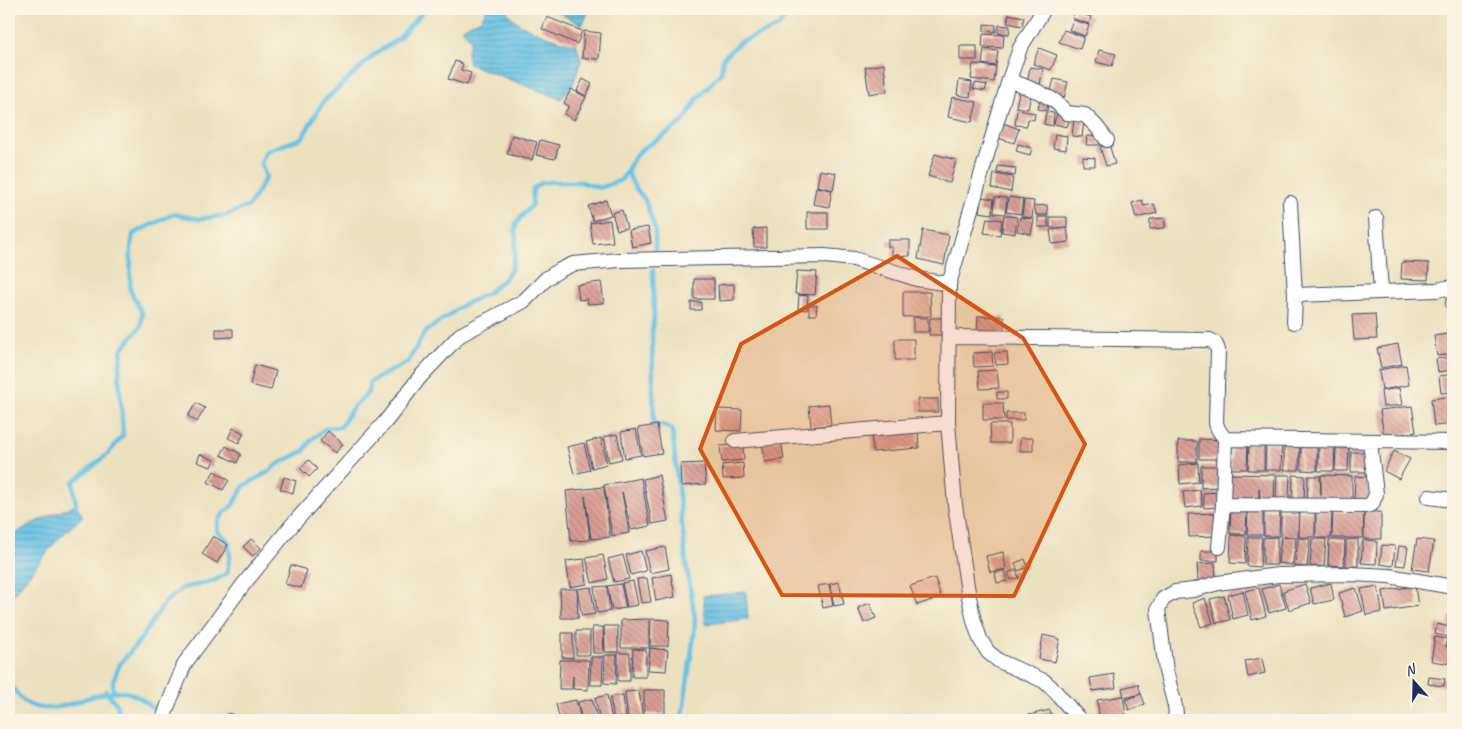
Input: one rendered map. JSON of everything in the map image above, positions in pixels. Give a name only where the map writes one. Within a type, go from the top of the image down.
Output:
[{"type":"street","points":[[1044,9],[1020,48],[1008,80],[949,284],[948,423],[955,505],[968,592],[980,639],[988,652],[999,661],[1049,685],[1080,720]]},
{"type":"street","points":[[1008,80],[1039,92],[1055,101],[1067,113],[1085,115],[1107,140]]},
{"type":"street","points":[[1290,203],[1295,295],[1294,322]]},
{"type":"street","points":[[1376,218],[1382,292]]},
{"type":"street","points":[[163,720],[185,663],[243,584],[292,525],[386,421],[420,377],[460,335],[524,301],[547,278],[560,270],[573,264],[619,260],[825,256],[854,259],[917,279],[949,284]]},
{"type":"street","points":[[1295,295],[1447,288],[1453,292]]},
{"type":"street","points":[[949,337],[1210,340],[1218,350],[1216,423],[1226,439],[1219,547]]},
{"type":"street","points":[[735,441],[948,423]]},
{"type":"street","points":[[1226,439],[1453,442]]},
{"type":"street","points":[[1223,505],[1366,506],[1372,504],[1376,494],[1370,442]]},
{"type":"street","points":[[1429,497],[1453,500]]},
{"type":"street","points":[[1174,720],[1176,714],[1166,671],[1158,609],[1164,599],[1175,592],[1192,590],[1218,583],[1278,575],[1389,576],[1453,587]]},
{"type":"highlighted area","points":[[897,256],[1023,338],[1085,444],[1014,596],[782,595],[700,449],[741,344]]},
{"type":"water","points":[[487,9],[506,9],[517,22],[537,32],[577,45],[581,61],[573,84],[561,99],[469,64],[467,52],[471,40],[462,28],[481,19]]},
{"type":"water","points":[[552,9],[590,9],[582,25]]},
{"type":"water","points":[[76,505],[83,516],[57,540],[9,600],[9,541],[14,535],[30,525]]},
{"type":"water","points":[[746,592],[748,619],[706,624],[703,596]]},
{"type":"building","points":[[986,9],[997,9],[997,13],[985,11]]},
{"type":"building","points":[[1076,9],[1090,9],[1088,14]]},
{"type":"building","points":[[1075,11],[1091,17],[1089,24],[1072,18]]},
{"type":"building","points":[[1009,14],[1024,17],[1022,26],[1007,23]]},
{"type":"building","points":[[547,17],[582,31],[577,44],[542,29]]},
{"type":"building","points":[[1073,20],[1089,25],[1085,36],[1069,30]]},
{"type":"building","points":[[984,24],[996,25],[996,32],[984,31]]},
{"type":"building","points":[[999,25],[1010,26],[1009,34],[998,33]]},
{"type":"building","points":[[1064,30],[1084,37],[1080,49],[1059,42]]},
{"type":"building","points":[[584,31],[601,33],[599,59],[582,58]]},
{"type":"building","points":[[983,34],[1004,35],[1003,48],[982,47]]},
{"type":"building","points":[[960,46],[977,46],[977,60],[960,60]]},
{"type":"building","points":[[1039,48],[1057,55],[1051,70],[1033,64]]},
{"type":"building","points":[[984,49],[998,51],[996,66],[982,64]]},
{"type":"building","points":[[1099,50],[1116,54],[1112,66],[1096,62]]},
{"type":"building","points":[[455,61],[463,64],[461,70],[471,73],[467,85],[448,79]]},
{"type":"building","points":[[884,64],[887,91],[869,94],[865,67]]},
{"type":"building","points":[[973,64],[996,67],[994,82],[971,79]]},
{"type":"building","points":[[1030,67],[1043,69],[1040,84],[1027,82]]},
{"type":"building","points":[[583,79],[592,84],[586,96],[577,91]]},
{"type":"building","points":[[1054,79],[1068,82],[1064,98],[1050,95]]},
{"type":"building","points":[[959,80],[972,82],[970,97],[957,95]]},
{"type":"building","points":[[975,83],[987,85],[985,91],[973,89]]},
{"type":"building","points":[[571,89],[586,97],[574,120],[564,114],[569,106],[564,103]]},
{"type":"building","points":[[1019,92],[1031,95],[1028,109],[1016,107]]},
{"type":"building","points":[[952,97],[977,102],[972,122],[948,117]]},
{"type":"building","points":[[1040,100],[1048,101],[1047,111],[1038,109]]},
{"type":"building","points":[[1017,110],[1035,113],[1034,120],[1028,119],[1027,126],[1015,125]]},
{"type":"building","points":[[1058,110],[1071,114],[1067,127],[1054,124]]},
{"type":"building","points":[[1046,112],[1054,113],[1053,126],[1044,124]]},
{"type":"building","points":[[1074,119],[1084,120],[1082,137],[1072,136]]},
{"type":"building","points":[[1003,123],[1019,129],[1014,143],[998,138]]},
{"type":"building","points":[[1055,134],[1067,136],[1066,150],[1053,148]]},
{"type":"building","points":[[512,135],[537,142],[532,160],[507,154]]},
{"type":"building","points":[[1087,136],[1103,136],[1103,145],[1086,145]]},
{"type":"building","points":[[540,140],[559,145],[555,159],[536,155]]},
{"type":"building","points":[[1018,144],[1032,148],[1030,155],[1016,151]]},
{"type":"building","points":[[1109,144],[1115,164],[1106,166],[1100,147]]},
{"type":"building","points":[[935,154],[956,160],[950,183],[928,176]]},
{"type":"building","points":[[1083,157],[1095,158],[1095,166],[1083,166]]},
{"type":"building","points":[[998,166],[1016,168],[1015,176],[997,173]]},
{"type":"building","points":[[820,170],[836,173],[833,190],[817,186]]},
{"type":"building","points":[[994,174],[1013,177],[1011,192],[992,188]]},
{"type":"building","points":[[816,187],[832,190],[829,207],[813,204]]},
{"type":"building","points":[[981,197],[994,199],[992,214],[979,212]]},
{"type":"building","points":[[995,197],[1007,198],[1005,214],[994,213]]},
{"type":"building","points":[[1009,197],[1023,199],[1021,214],[1006,212]]},
{"type":"building","points":[[606,200],[611,215],[593,221],[588,206]]},
{"type":"building","points":[[1024,200],[1034,201],[1032,218],[1022,217]]},
{"type":"building","points":[[1142,200],[1144,206],[1154,204],[1157,213],[1136,218],[1132,203]]},
{"type":"building","points":[[1047,205],[1048,215],[1036,215],[1035,206]]},
{"type":"building","points":[[622,210],[627,228],[617,230],[612,213]]},
{"type":"building","points":[[807,212],[828,212],[828,229],[807,229]]},
{"type":"building","points":[[1004,215],[1017,217],[1015,234],[1002,232]]},
{"type":"building","points":[[1020,217],[1034,219],[1031,234],[1017,231]]},
{"type":"building","points":[[1038,217],[1048,217],[1048,227],[1038,227]]},
{"type":"building","points":[[1050,217],[1067,217],[1067,227],[1050,228]]},
{"type":"building","points":[[987,218],[1002,220],[1000,235],[984,233]]},
{"type":"building","points":[[1165,218],[1165,228],[1150,229],[1150,219]]},
{"type":"building","points":[[610,220],[613,242],[593,244],[590,223]]},
{"type":"building","points":[[648,227],[651,243],[632,247],[629,230]]},
{"type":"building","points":[[766,228],[766,247],[754,247],[753,229]]},
{"type":"building","points":[[1067,228],[1069,242],[1052,244],[1050,230]]},
{"type":"building","points":[[923,230],[949,235],[944,265],[918,259]]},
{"type":"building","points":[[888,240],[910,240],[910,256],[892,257],[892,247],[888,247]]},
{"type":"building","points":[[1402,262],[1429,263],[1428,280],[1401,279]]},
{"type":"building","points":[[797,271],[817,272],[815,295],[795,294]]},
{"type":"building","points":[[694,279],[714,279],[714,299],[694,299]]},
{"type":"building","points":[[601,282],[604,303],[588,304],[587,299],[579,300],[577,285]]},
{"type":"building","points":[[734,284],[734,300],[719,301],[718,285]]},
{"type":"building","points":[[903,292],[930,292],[931,316],[903,317]]},
{"type":"building","points":[[799,295],[808,296],[807,310],[798,309]]},
{"type":"building","points":[[691,302],[701,302],[701,310],[691,310]]},
{"type":"building","points":[[809,305],[817,305],[816,315],[809,315]]},
{"type":"building","points":[[1375,314],[1377,339],[1354,340],[1352,315]]},
{"type":"building","points":[[978,316],[1004,317],[1004,335],[977,333]]},
{"type":"building","points":[[913,318],[928,318],[928,332],[913,332]]},
{"type":"building","points":[[930,318],[944,318],[944,335],[929,335]]},
{"type":"building","points":[[216,329],[233,329],[233,337],[216,338]]},
{"type":"building","points":[[1453,333],[1453,354],[1437,356],[1434,336]]},
{"type":"building","points":[[895,339],[914,339],[914,360],[895,360]]},
{"type":"building","points":[[1398,344],[1402,364],[1381,368],[1377,348]]},
{"type":"building","points":[[992,352],[993,366],[974,367],[973,353]]},
{"type":"building","points":[[1007,352],[1008,364],[996,365],[994,353]]},
{"type":"building","points":[[1453,357],[1453,370],[1438,372],[1436,359]]},
{"type":"building","points":[[255,365],[276,371],[271,390],[250,385]]},
{"type":"building","points":[[1406,365],[1409,385],[1382,390],[1379,370]]},
{"type":"building","points":[[997,370],[999,388],[980,389],[978,371]]},
{"type":"building","points":[[1453,374],[1453,392],[1441,393],[1439,376]]},
{"type":"building","points":[[1399,388],[1402,405],[1383,407],[1381,391]]},
{"type":"building","points":[[997,392],[1007,392],[1007,399],[997,399]]},
{"type":"building","points":[[1453,396],[1453,424],[1434,426],[1431,399]]},
{"type":"building","points":[[917,399],[938,399],[938,412],[918,412]]},
{"type":"building","points":[[196,403],[205,408],[197,422],[188,416]]},
{"type":"building","points":[[983,403],[1003,403],[1004,420],[983,420]]},
{"type":"building","points":[[829,404],[831,425],[811,427],[809,406]]},
{"type":"building","points":[[1412,406],[1416,432],[1384,437],[1380,410]]},
{"type":"building","points":[[717,409],[742,410],[741,431],[716,430]]},
{"type":"building","points":[[1006,413],[1024,413],[1024,420],[1006,420]]},
{"type":"building","points":[[990,424],[1010,424],[1010,443],[991,443]]},
{"type":"building","points":[[657,425],[662,453],[643,456],[638,428]]},
{"type":"building","points":[[233,428],[244,433],[239,443],[228,438]]},
{"type":"building","points":[[636,429],[641,455],[625,458],[621,432]]},
{"type":"building","points":[[918,430],[919,448],[873,452],[871,433]]},
{"type":"building","points":[[328,431],[343,444],[335,453],[320,441]]},
{"type":"building","points":[[617,434],[622,459],[609,462],[604,437]]},
{"type":"building","points":[[601,438],[607,464],[592,468],[586,442]]},
{"type":"building","points":[[1020,438],[1033,438],[1033,451],[1020,451]]},
{"type":"building","points":[[1199,439],[1223,440],[1223,459],[1199,459]]},
{"type":"building","points":[[781,440],[784,459],[765,462],[762,442]]},
{"type":"building","points":[[1178,441],[1197,441],[1197,462],[1178,462]]},
{"type":"building","points":[[584,443],[590,470],[574,474],[567,447]]},
{"type":"building","points":[[1232,443],[1248,443],[1247,469],[1231,469]]},
{"type":"building","points":[[1249,443],[1264,443],[1264,470],[1248,470]]},
{"type":"building","points":[[1266,443],[1282,444],[1281,470],[1265,470]]},
{"type":"building","points":[[743,444],[744,460],[722,462],[720,446]]},
{"type":"building","points":[[1284,444],[1300,444],[1299,470],[1284,470]]},
{"type":"building","points":[[1301,444],[1317,444],[1317,471],[1301,470]]},
{"type":"building","points":[[1319,444],[1335,444],[1334,471],[1318,471]]},
{"type":"building","points":[[226,446],[241,454],[237,463],[221,455]]},
{"type":"building","points":[[1336,448],[1349,448],[1348,471],[1335,471]]},
{"type":"building","points":[[1394,451],[1410,459],[1399,479],[1384,471]]},
{"type":"building","points":[[1351,452],[1367,452],[1367,472],[1351,472]]},
{"type":"building","points":[[200,454],[214,460],[211,467],[197,462]]},
{"type":"building","points":[[309,460],[317,469],[309,477],[300,468]]},
{"type":"building","points":[[704,463],[706,484],[681,486],[680,464]]},
{"type":"building","points":[[743,463],[744,478],[723,479],[722,465]]},
{"type":"building","points":[[1198,463],[1199,482],[1180,484],[1179,465]]},
{"type":"building","points":[[1201,466],[1218,466],[1219,487],[1201,488]]},
{"type":"building","points":[[214,471],[229,480],[223,490],[208,482]]},
{"type":"building","points":[[1230,474],[1275,475],[1274,500],[1260,500],[1259,488],[1259,499],[1229,499]]},
{"type":"building","points":[[659,475],[668,521],[652,524],[643,479]]},
{"type":"building","points":[[1277,475],[1290,475],[1289,500],[1276,499]]},
{"type":"building","points":[[1293,475],[1305,476],[1304,500],[1292,500]]},
{"type":"building","points":[[1321,475],[1352,476],[1352,502],[1307,500],[1308,476],[1320,476],[1321,495]]},
{"type":"building","points":[[1355,476],[1369,477],[1369,502],[1354,502]]},
{"type":"building","points":[[284,477],[296,481],[293,493],[280,489]]},
{"type":"building","points":[[641,478],[650,526],[631,530],[622,492],[629,533],[612,536],[604,485]]},
{"type":"building","points":[[604,487],[610,537],[591,539],[585,496],[590,540],[571,541],[566,491]]},
{"type":"building","points":[[1200,490],[1202,506],[1185,508],[1183,492]]},
{"type":"building","points":[[1220,492],[1221,507],[1204,508],[1203,493]]},
{"type":"building","points":[[1231,507],[1247,508],[1246,534],[1230,534]]},
{"type":"building","points":[[1248,508],[1263,509],[1263,535],[1247,535]]},
{"type":"building","points":[[1264,510],[1280,510],[1279,536],[1264,536]]},
{"type":"building","points":[[1281,510],[1299,511],[1298,537],[1284,537],[1296,538],[1293,565],[1278,563],[1281,537]]},
{"type":"building","points":[[1300,511],[1315,511],[1315,537],[1299,537]]},
{"type":"building","points":[[1316,511],[1332,511],[1331,538],[1316,538]]},
{"type":"building","points":[[1333,512],[1364,512],[1363,538],[1332,538]]},
{"type":"building","points":[[1364,512],[1381,512],[1381,539],[1364,539]]},
{"type":"building","points":[[1217,513],[1218,536],[1189,537],[1188,514]]},
{"type":"building","points":[[1231,535],[1246,536],[1245,564],[1230,563]]},
{"type":"building","points":[[213,536],[228,545],[217,563],[202,554]]},
{"type":"building","points":[[1248,537],[1262,537],[1260,567],[1247,566]]},
{"type":"building","points":[[1277,537],[1277,565],[1263,565],[1263,538]]},
{"type":"building","points":[[1298,538],[1310,539],[1307,567],[1295,566]]},
{"type":"building","points":[[251,539],[261,548],[253,556],[243,547]]},
{"type":"building","points":[[1312,539],[1326,539],[1324,567],[1310,566]]},
{"type":"building","points":[[1358,539],[1358,566],[1346,566],[1346,540]]},
{"type":"building","points":[[1417,539],[1434,541],[1429,571],[1412,569]]},
{"type":"building","points":[[1329,540],[1345,540],[1344,566],[1328,565]]},
{"type":"building","points":[[1363,540],[1377,541],[1376,564],[1361,563]]},
{"type":"building","points":[[1382,545],[1395,546],[1393,566],[1380,564]]},
{"type":"building","points":[[1399,546],[1408,547],[1405,566],[1396,565]]},
{"type":"building","points":[[665,547],[669,569],[650,573],[645,551]]},
{"type":"building","points":[[641,551],[646,571],[631,575],[626,555]]},
{"type":"building","points":[[1201,551],[1218,551],[1218,561],[1201,561]]},
{"type":"building","points":[[1003,552],[1006,569],[990,572],[986,556]]},
{"type":"building","points":[[603,555],[608,579],[592,583],[586,558]]},
{"type":"building","points":[[623,555],[629,579],[614,582],[608,559]]},
{"type":"building","points":[[584,559],[587,584],[570,587],[566,561]]},
{"type":"building","points":[[1025,559],[1028,567],[1018,571],[1015,563]]},
{"type":"building","points":[[1215,563],[1216,580],[1198,581],[1197,564]]},
{"type":"building","points":[[291,565],[307,570],[301,588],[285,584]]},
{"type":"building","points":[[1005,570],[1008,581],[997,583],[995,573]]},
{"type":"building","points":[[1016,570],[1019,578],[1011,580],[1008,573]]},
{"type":"building","points":[[671,574],[675,597],[656,601],[652,578]]},
{"type":"building","points":[[647,578],[651,602],[641,603],[637,579]]},
{"type":"building","points":[[935,578],[941,597],[917,605],[910,586]]},
{"type":"building","points":[[633,581],[638,605],[627,607],[622,583]]},
{"type":"building","points":[[839,582],[844,604],[834,606],[830,584]]},
{"type":"building","points":[[1331,583],[1334,600],[1314,604],[1310,588]]},
{"type":"building","points":[[621,584],[626,608],[612,610],[607,586]]},
{"type":"building","points":[[829,584],[833,606],[823,608],[818,586]]},
{"type":"building","points":[[1279,584],[1286,608],[1269,613],[1262,589]]},
{"type":"building","points":[[1305,584],[1311,603],[1289,610],[1283,591]]},
{"type":"building","points":[[607,586],[610,611],[597,613],[594,587]]},
{"type":"building","points":[[1378,586],[1382,612],[1366,615],[1361,589]]},
{"type":"building","points":[[1415,586],[1418,606],[1386,611],[1383,591]]},
{"type":"building","points":[[591,587],[595,614],[582,616],[577,589]]},
{"type":"building","points":[[1259,588],[1266,616],[1252,620],[1245,591]]},
{"type":"building","points":[[1356,588],[1363,611],[1345,617],[1339,593]]},
{"type":"building","points":[[560,589],[577,589],[578,618],[561,618]]},
{"type":"building","points":[[1243,591],[1248,615],[1233,619],[1228,595]]},
{"type":"building","points":[[1224,596],[1230,620],[1216,623],[1210,599]]},
{"type":"building","points":[[1205,598],[1213,623],[1201,627],[1192,603]]},
{"type":"building","points":[[870,603],[876,618],[864,623],[858,608]]},
{"type":"building","points":[[1450,616],[1453,617],[1453,626],[1448,625]]},
{"type":"building","points":[[649,619],[649,648],[621,648],[621,620]]},
{"type":"building","points":[[651,619],[669,620],[668,646],[650,646]]},
{"type":"building","points":[[1437,624],[1450,627],[1448,637],[1435,634]]},
{"type":"building","points":[[604,626],[618,626],[618,652],[605,652]]},
{"type":"building","points":[[592,627],[603,627],[604,653],[593,653]]},
{"type":"building","points":[[576,631],[590,631],[590,655],[576,655]]},
{"type":"building","points":[[562,633],[573,633],[573,658],[562,657]]},
{"type":"building","points":[[1043,635],[1060,639],[1055,662],[1039,659]]},
{"type":"building","points":[[1435,637],[1447,639],[1445,646],[1453,648],[1453,664],[1431,661]]},
{"type":"building","points":[[650,648],[668,650],[666,671],[648,670]]},
{"type":"building","points":[[633,649],[646,650],[646,677],[632,677]]},
{"type":"building","points":[[618,653],[630,653],[630,681],[618,681]]},
{"type":"building","points":[[605,655],[617,655],[616,684],[604,683]]},
{"type":"building","points":[[591,657],[603,657],[602,685],[590,685]]},
{"type":"building","points":[[1262,658],[1265,673],[1248,677],[1245,661]]},
{"type":"building","points":[[560,660],[589,660],[588,690],[573,689],[573,676],[572,689],[559,689]]},
{"type":"building","points":[[1114,674],[1116,688],[1092,691],[1090,678]]},
{"type":"building","points":[[1429,677],[1445,679],[1444,686],[1428,684]]},
{"type":"building","points":[[1138,684],[1141,694],[1124,698],[1122,688]]},
{"type":"building","points":[[644,690],[665,690],[665,714],[644,714]]},
{"type":"building","points":[[639,691],[643,718],[628,719],[625,692]]},
{"type":"building","points":[[1141,694],[1145,704],[1129,710],[1125,700]]},
{"type":"building","points":[[607,695],[612,719],[600,720],[595,698]]},
{"type":"building","points":[[623,695],[626,717],[614,719],[610,697]]},
{"type":"building","points":[[1123,696],[1126,716],[1100,720],[1097,700]]},
{"type":"building","points":[[592,699],[598,720],[582,720],[578,702]]},
{"type":"building","points":[[576,700],[581,720],[560,720],[556,704]]},
{"type":"building","points":[[1050,710],[1053,720],[1021,720],[1020,717]]},
{"type":"building","points":[[229,713],[245,720],[225,720]]},
{"type":"waterway","points":[[76,505],[73,482],[108,454],[123,435],[119,374],[122,349],[141,326],[142,313],[130,290],[133,234],[173,214],[199,219],[227,215],[249,206],[266,177],[261,163],[266,151],[302,138],[323,102],[375,54],[399,38],[425,9]]},
{"type":"waterway","points":[[113,691],[113,681],[120,664],[140,640],[165,602],[183,588],[214,581],[227,573],[230,556],[228,541],[217,531],[218,522],[233,505],[244,486],[278,464],[304,451],[311,440],[326,428],[340,427],[354,406],[366,395],[370,382],[408,362],[425,332],[463,305],[488,293],[504,279],[511,270],[514,259],[516,223],[532,205],[533,189],[541,183],[550,182],[581,182],[600,188],[621,180],[633,159],[642,149],[684,121],[697,99],[721,73],[723,58],[740,42],[778,27],[784,19],[786,9]]},
{"type":"waterway","points":[[627,171],[634,186],[645,200],[655,229],[655,257]]},
{"type":"waterway","points":[[653,270],[654,425],[659,424],[672,429],[686,563],[695,618],[682,720]]},
{"type":"waterway","points":[[9,683],[23,701],[41,708],[64,706],[101,694],[125,692],[139,698],[161,714]]},
{"type":"waterway","points":[[106,691],[117,705],[120,720]]}]
